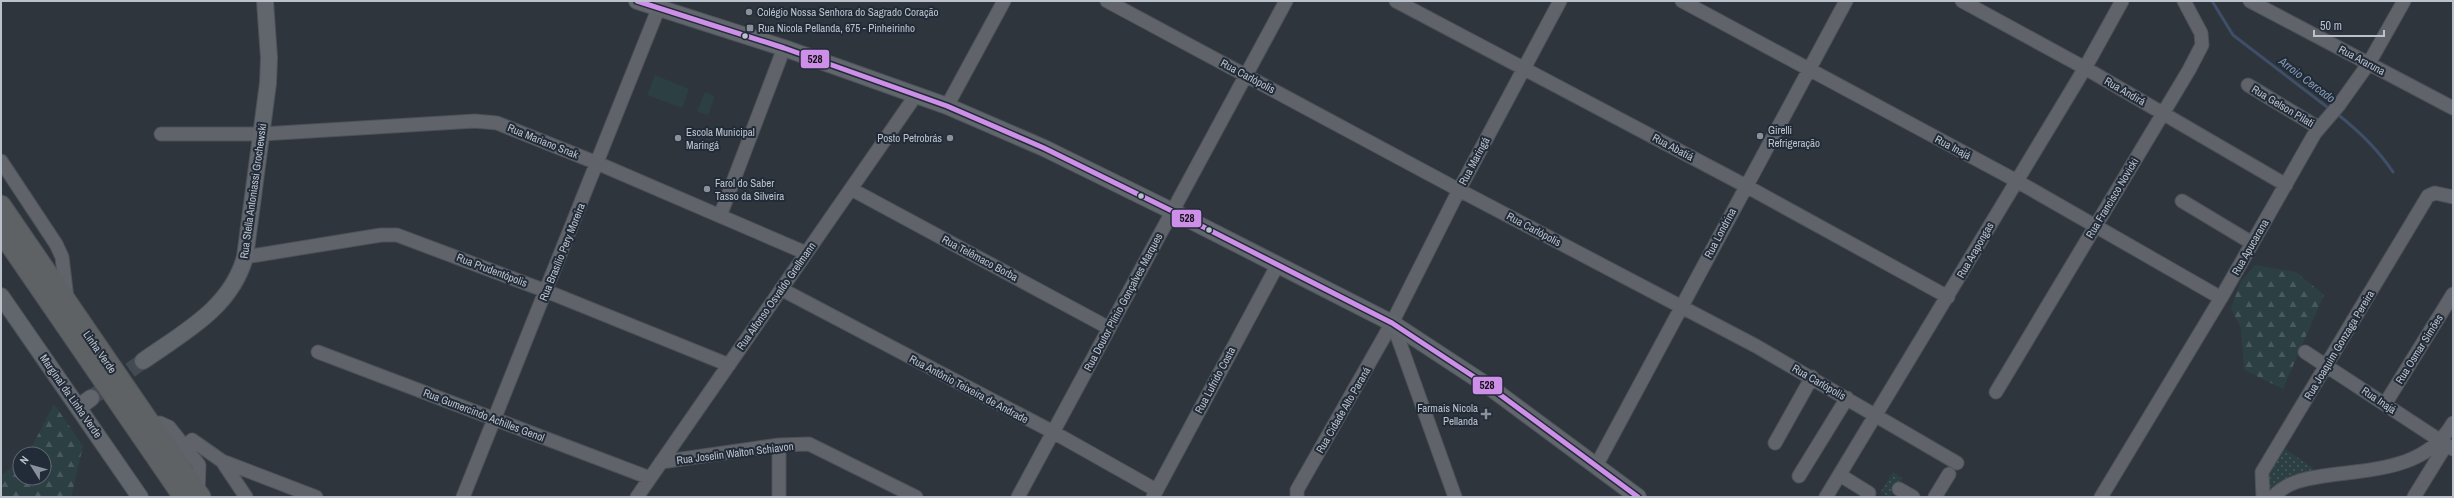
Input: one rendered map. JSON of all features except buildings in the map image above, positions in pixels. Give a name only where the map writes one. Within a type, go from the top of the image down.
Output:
[{"type":"highway","name":"Linha Verde","points":[[1,206],[150,424],[194,496]]},
{"type":"highway","name":"Linha Verde","points":[[1,232],[194,496]]},
{"type":"main road","name":"Rua Stella Antoniassi Grochewski","points":[[143,361],[211,313],[225,298],[241,272],[245,257],[262,134],[269,58],[265,1]]},
{"type":"main road","points":[[639,1],[784,48],[947,106],[1044,148],[1172,210],[1392,324],[1485,384],[1638,497]]},
{"type":"main road","name":"Marginal da Linha Verde","points":[[1,296],[85,402],[140,497]]},
{"type":"street","points":[[947,106],[1004,1]]},
{"type":"street","name":"Rua Carlópolis","points":[[1107,1],[1458,190],[1681,306],[1812,377],[1957,463]]},
{"type":"street","name":"Rua Doutor Plínio Gonçalves Marques","points":[[1018,497],[1286,1]]},
{"type":"street","name":"Rua Abatiá","points":[[1396,1],[1746,186],[1948,297]]},
{"type":"street","name":"Rua Maringá","points":[[1392,324],[1458,190],[1560,1]]},
{"type":"street","name":"Rua Inajá","points":[[1682,1],[2016,180],[2221,298]]},
{"type":"street","name":"Rua Londrina","points":[[1596,466],[1846,1]]},
{"type":"street","name":"Rua Andirá","points":[[1962,1],[2085,68],[2286,184]]},
{"type":"street","name":"Rua Arapongas","points":[[1826,497],[2085,68],[2122,1]]},
{"type":"street","name":"Rua Francisco Novicki","points":[[1996,392],[2202,45],[2201,33],[2184,1]]},
{"type":"street","name":"Rua Araruna","points":[[2250,1],[2453,108]]},
{"type":"street","name":"Rua Apucarana","points":[[2101,497],[2221,298],[2319,128],[2339,105],[2369,63],[2404,1]]},
{"type":"street","name":"Rua Brasílio Pery Moreira","points":[[463,497],[659,7]]},
{"type":"street","points":[[720,216],[784,48]]},
{"type":"street","name":"Rua Gelson Pilati","points":[[2248,85],[2319,128]]},
{"type":"street","name":"Rua Alfonso Osvaldo Grellmann","points":[[637,497],[916,95]]},
{"type":"street","name":"Rua Mariano Snak","points":[[161,134],[262,134],[475,121],[497,123],[597,163],[806,253]]},
{"type":"street","points":[[1,161],[56,244],[62,257],[68,306]]},
{"type":"street","name":"Rua Telêmaco Borba","points":[[851,189],[1109,328]]},
{"type":"street","name":"Rua Joaquim Gonzaga Pereira","points":[[2263,497],[2262,472],[2428,196],[2435,193],[2453,197]]},
{"type":"street","points":[[2182,201],[2252,243]]},
{"type":"street","name":"Rua Prudentópolis","points":[[245,257],[381,235],[397,235],[546,291],[729,365]]},
{"type":"street","name":"Rua Lufrido Costa","points":[[1154,494],[1278,264]]},
{"type":"street","name":"Rua Antônio Teixeira de Andrade","points":[[781,289],[1052,432],[1154,494]]},
{"type":"street","name":"Rua Osmar Simões","points":[[2385,404],[2453,294]]},
{"type":"street","points":[[1392,324],[1455,497]]},
{"type":"street","name":"Rua Cidade Alto Paraná","points":[[1297,497],[1297,490],[1392,324]]},
{"type":"street","name":"Rua Gumercindo Achilles Genol","points":[[318,352],[650,478]]},
{"type":"street","name":"Rua Inajá","points":[[2305,352],[2447,445]]},
{"type":"street","points":[[1775,444],[1812,377]]},
{"type":"street","points":[[1799,476],[1847,398]]},
{"type":"street","points":[[2414,497],[2447,445],[2453,423]]},
{"type":"street","points":[[150,424],[165,424],[185,446],[198,465],[194,496]]},
{"type":"street","points":[[185,446],[192,440],[222,461],[316,497]]},
{"type":"street","points":[[779,444],[779,497]]},
{"type":"street","name":"Rua Joselin Walton Schiavon","points":[[661,462],[779,444],[808,444],[916,497]]},
{"type":"street","points":[[2274,497],[2298,480],[2403,464],[2447,445]]},
{"type":"street","points":[[222,461],[246,497]]},
{"type":"street","points":[[1935,497],[1949,474]]},
{"type":"street","points":[[1840,475],[1870,493],[1867,497]]},
{"type":"street","points":[[1899,489],[1913,497]]},
{"type":"green space","points":[[655,75],[689,89],[682,108],[647,95]]},
{"type":"green space","points":[[705,92],[715,96],[708,115],[697,111]]},
{"type":"green space","points":[[2255,265],[2296,272],[2324,295],[2283,389],[2244,370],[2241,328],[2231,308],[2241,281]]},
{"type":"green space","points":[[54,404],[83,446],[71,497],[1,497],[1,475],[12,467],[12,486],[52,486],[52,446],[32,446]]},
{"type":"green space","points":[[2284,448],[2314,469],[2268,492],[2271,465]]},
{"type":"green space","points":[[1893,472],[1902,478],[1890,497],[1880,493]]},
{"type":"waterway","name":"Arroio Cercado","points":[[2212,1],[2233,35],[2331,110]]},
{"type":"waterway","name":"Arroio Cercado","points":[[2336,113],[2367,140],[2381,155],[2393,172]]},
{"type":"tunnel","points":[[91,398],[143,361]]},
{"type":"transit line","name":"528","points":[[637,1],[784,48],[947,106],[1044,148],[1172,211],[1392,323],[1491,388],[1638,497]]},
{"type":"place","name":"Colégio Nossa Senhora do Sagrado Coração","points":[[749,12]]},
{"type":"place","name":"Rua Nicola Pellanda, 675 - Pinheirinho","points":[[750,28]]},
{"type":"place","name":"Girelli Refrigeração","points":[[1760,136]]},
{"type":"place","name":"Escola Municipal Maringá","points":[[678,138]]},
{"type":"place","name":"Posto Petrobrás","points":[[950,138]]},
{"type":"place","name":"Farol do Saber Tasso da Silveira","points":[[707,189]]},
{"type":"place","name":"Farmais Nicola Pellanda","points":[[1486,414]]}]
